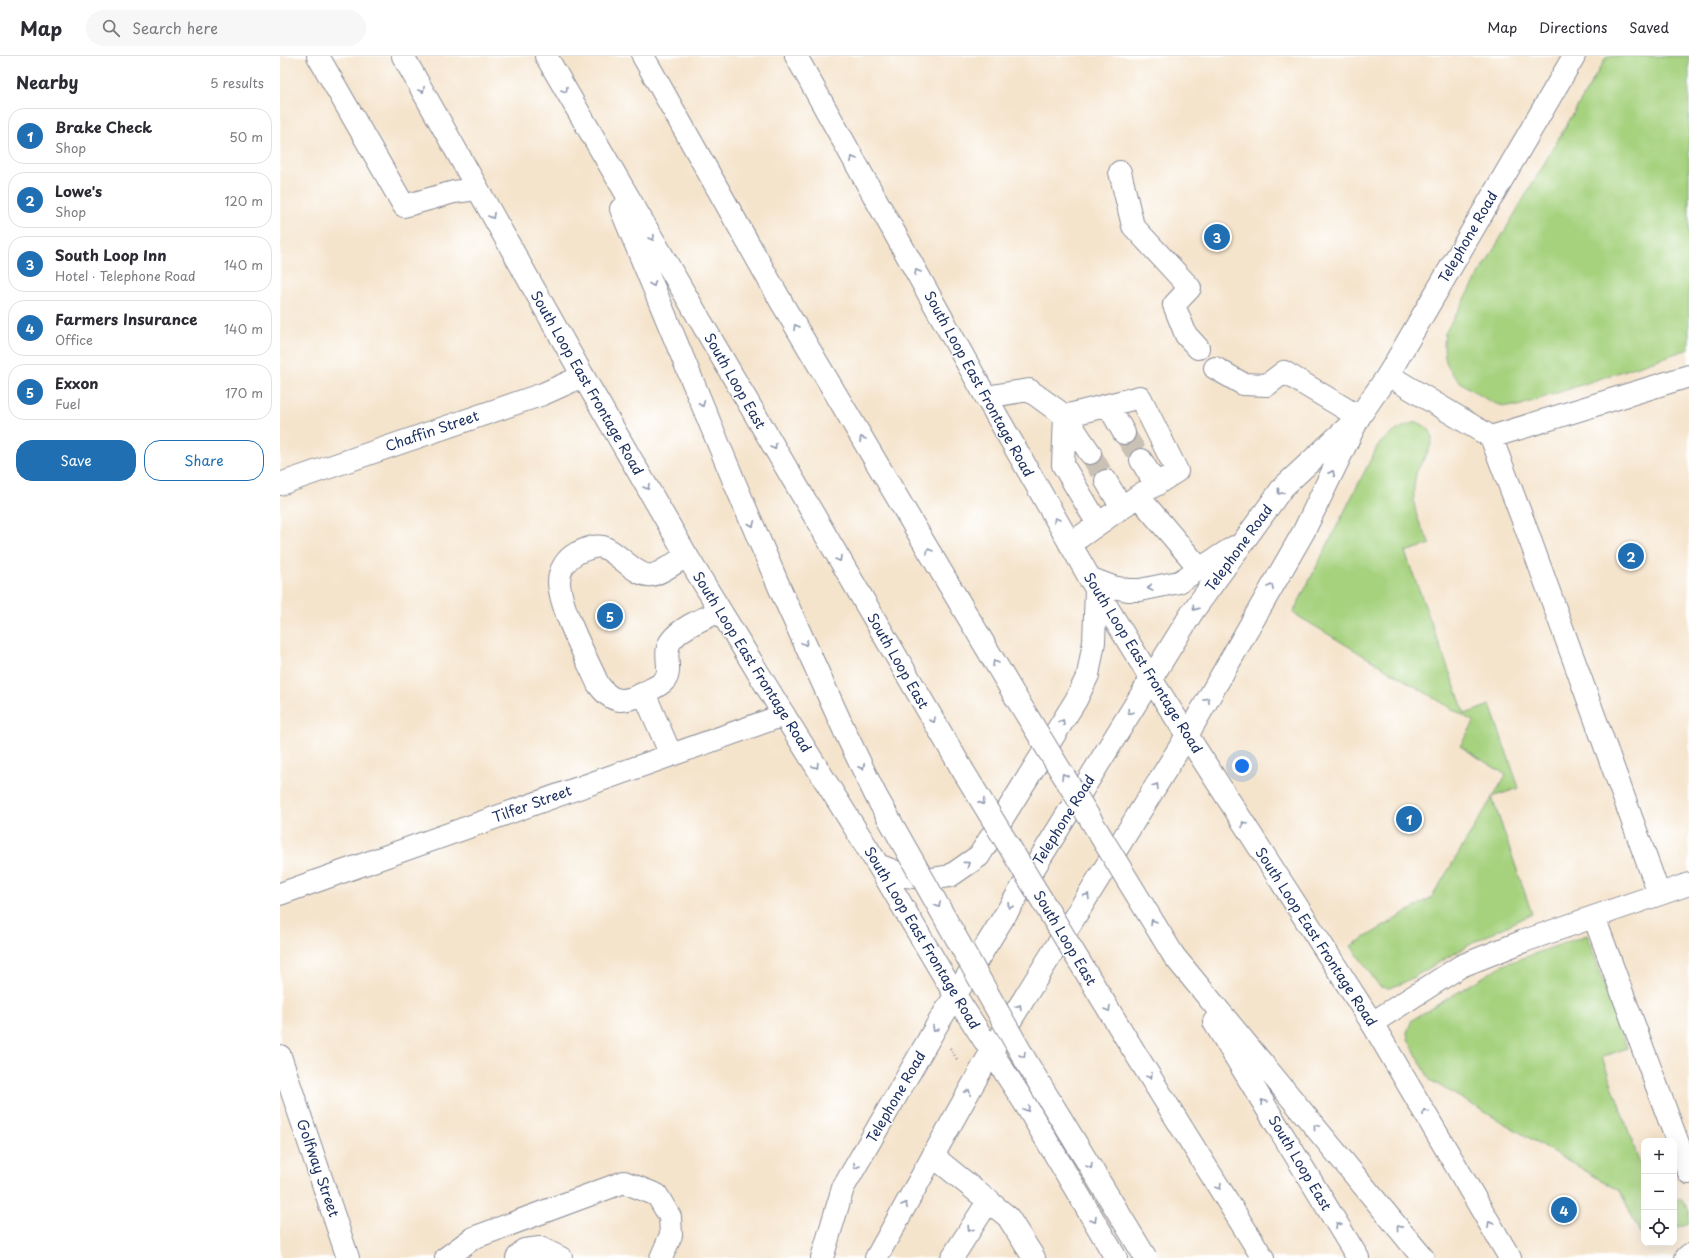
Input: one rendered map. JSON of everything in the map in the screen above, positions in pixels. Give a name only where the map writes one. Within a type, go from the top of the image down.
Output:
[{"type":"main road","points":[[318,56],[404,206],[454,192],[477,188]]},
{"type":"main road","name":"South Loop East Frontage Road","points":[[403,56],[583,376],[687,556],[878,865],[955,995],[1024,1102],[1116,1258]]},
{"type":"main road","name":"South Loop East","points":[[546,56],[962,769],[1129,1043],[1263,1258]]},
{"type":"main road","name":"South Loop East","points":[[643,56],[783,305],[1015,696],[1358,1258]]},
{"type":"main road","name":"South Loop East Frontage Road","points":[[796,56],[986,397],[1092,583],[1151,679],[1188,734],[1372,1023],[1510,1258]]},
{"type":"main road","name":"Telephone Road","points":[[876,1258],[991,1052],[1188,734],[1304,531],[1359,417],[1388,375],[1574,56]]},
{"type":"main road","points":[[590,132],[736,486],[781,591],[845,732],[876,796],[1027,1063],[1146,1258]]},
{"type":"main road","points":[[1120,172],[1133,226],[1190,288],[1174,305],[1186,335],[1198,348]]},
{"type":"main road","points":[[1215,368],[1243,384],[1267,385],[1284,372],[1359,417]]},
{"type":"main road","points":[[1388,375],[1491,438],[1524,523],[1659,894]]},
{"type":"main road","name":"Chaffin Street","points":[[280,484],[543,394],[583,376]]},
{"type":"main road","points":[[1491,438],[1689,376]]},
{"type":"main road","points":[[986,397],[1029,390],[1065,416],[1090,453]]},
{"type":"main road","points":[[1065,416],[1140,397],[1177,471],[1070,544]]},
{"type":"main road","points":[[1108,405],[1124,433]]},
{"type":"main road","points":[[1065,416],[1063,465],[1098,524]]},
{"type":"main road","name":"Telephone Road","points":[[822,1258],[843,1188],[955,995],[1193,611],[1283,487],[1359,417]]},
{"type":"main road","points":[[1139,496],[1141,460]]},
{"type":"main road","points":[[1106,480],[1139,496],[1200,569]]},
{"type":"main road","points":[[878,865],[906,876],[932,879],[950,876],[979,856],[1076,700],[1088,675],[1094,642],[1092,583],[1128,590],[1140,590],[1179,582],[1246,539]]},
{"type":"main road","points":[[687,556],[652,575],[642,574],[603,547],[593,546],[568,558],[562,567],[559,582],[562,598],[568,617],[598,684],[605,693],[613,699],[623,700],[633,698],[659,685],[666,679],[668,671],[666,653],[670,642],[683,630],[720,611]]},
{"type":"main road","points":[[644,693],[671,755]]},
{"type":"main road","name":"Tilfer Street","points":[[280,894],[784,715]]},
{"type":"main road","points":[[1372,1023],[1461,966],[1524,941],[1689,884]]},
{"type":"main road","points":[[1594,917],[1689,1174]]},
{"type":"main road","points":[[1174,956],[1423,1258]]},
{"type":"main road","name":"Golfway Street","points":[[280,1056],[348,1258]]},
{"type":"main road","points":[[933,1156],[1008,1216],[1034,1258]]},
{"type":"main road","points":[[446,1258],[473,1238],[624,1182],[657,1195],[670,1217],[671,1235],[661,1258]]},
{"type":"main road","points":[[952,1258],[989,1200]]},
{"type":"main road","points":[[517,1258],[524,1250],[540,1248],[561,1258]]},
{"type":"main road","points":[[1686,1258],[1689,1255]]},
{"type":"path","points":[[947,1042],[960,1065]]},
{"type":"green space","points":[[1607,56],[1689,56],[1689,349],[1518,406],[1496,404],[1468,388],[1454,376],[1446,362],[1444,344],[1445,333]]},
{"type":"green space","points":[[1417,422],[1427,428],[1432,436],[1432,442],[1428,453],[1418,469],[1414,483],[1414,504],[1423,531],[1431,544],[1405,552],[1465,714],[1490,705],[1519,788],[1493,797],[1506,775],[1460,746],[1474,722],[1293,613],[1378,445],[1396,431]]},
{"type":"green space","points":[[1492,798],[1532,914],[1478,940],[1403,983],[1390,988],[1380,987],[1351,946],[1432,897]]},
{"type":"green space","points":[[1587,935],[1627,1048],[1602,1057],[1641,1167],[1641,1235],[1620,1191],[1430,1080],[1408,1039],[1407,1032],[1412,1020],[1503,965]]},
{"type":"green space","points":[[1680,1198],[1689,1210],[1689,1223],[1677,1227],[1677,1210],[1677,1199]]},
{"type":"tunnel","points":[[1124,433],[1141,460]]},
{"type":"tunnel","points":[[1090,453],[1106,481]]},
{"type":"place","name":"South Loop Inn","points":[[1217,237]]},
{"type":"place","name":"Lowe's","points":[[1631,556]]},
{"type":"place","name":"Exxon","points":[[610,616]]},
{"type":"place","name":"Brake Check","points":[[1409,819]]},
{"type":"place","name":"Farmers Insurance","points":[[1564,1210]]}]
